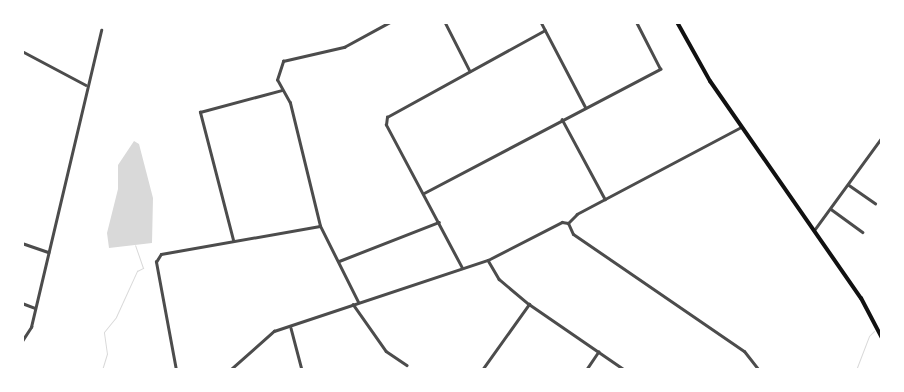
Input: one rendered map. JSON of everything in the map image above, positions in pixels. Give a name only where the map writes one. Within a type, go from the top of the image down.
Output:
[{"type":"highway","points":[[677,22],[700,64],[741,126],[815,229],[861,298],[882,338]]},
{"type":"street","points":[[358,302],[320,226],[290,103],[276,80],[283,61],[344,46],[390,22]]},
{"type":"street","points":[[445,22],[470,70]]},
{"type":"street","points":[[541,22],[585,106]]},
{"type":"street","points":[[424,193],[585,106],[660,69],[636,22]]},
{"type":"street","points":[[22,341],[31,328],[86,85],[101,30]]},
{"type":"street","points":[[462,268],[386,124],[387,117],[546,30]]},
{"type":"street","points":[[22,50],[86,85]]},
{"type":"street","points":[[233,240],[200,112],[282,90]]},
{"type":"street","points":[[562,119],[605,199]]},
{"type":"street","points":[[568,223],[577,214],[741,126]]},
{"type":"street","points":[[815,229],[882,137]]},
{"type":"street","points":[[849,184],[875,204]]},
{"type":"street","points":[[831,209],[863,232]]},
{"type":"street","points":[[339,261],[439,222]]},
{"type":"street","points":[[230,370],[274,332],[291,328],[358,302],[488,260],[562,222],[568,223]]},
{"type":"street","points":[[568,223],[573,234],[744,350],[759,370]]},
{"type":"street","points":[[176,370],[156,262],[166,251],[320,226]]},
{"type":"street","points":[[22,243],[48,252]]},
{"type":"street","points":[[488,260],[499,279],[529,304],[625,370]]},
{"type":"street","points":[[22,303],[36,308]]},
{"type":"street","points":[[353,304],[386,351],[407,365]]},
{"type":"street","points":[[482,370],[529,304]]},
{"type":"street","points":[[291,328],[302,370]]},
{"type":"street","points":[[586,370],[598,352]]},
{"type":"shaded area","points":[[134,141],[139,144],[153,198],[152,243],[109,248],[107,233],[118,189],[118,165]]},
{"type":"waterway","points":[[102,370],[107,354],[104,332],[116,317],[137,271],[143,268],[135,245]]},
{"type":"waterway","points":[[856,370],[869,336],[874,331]]}]
